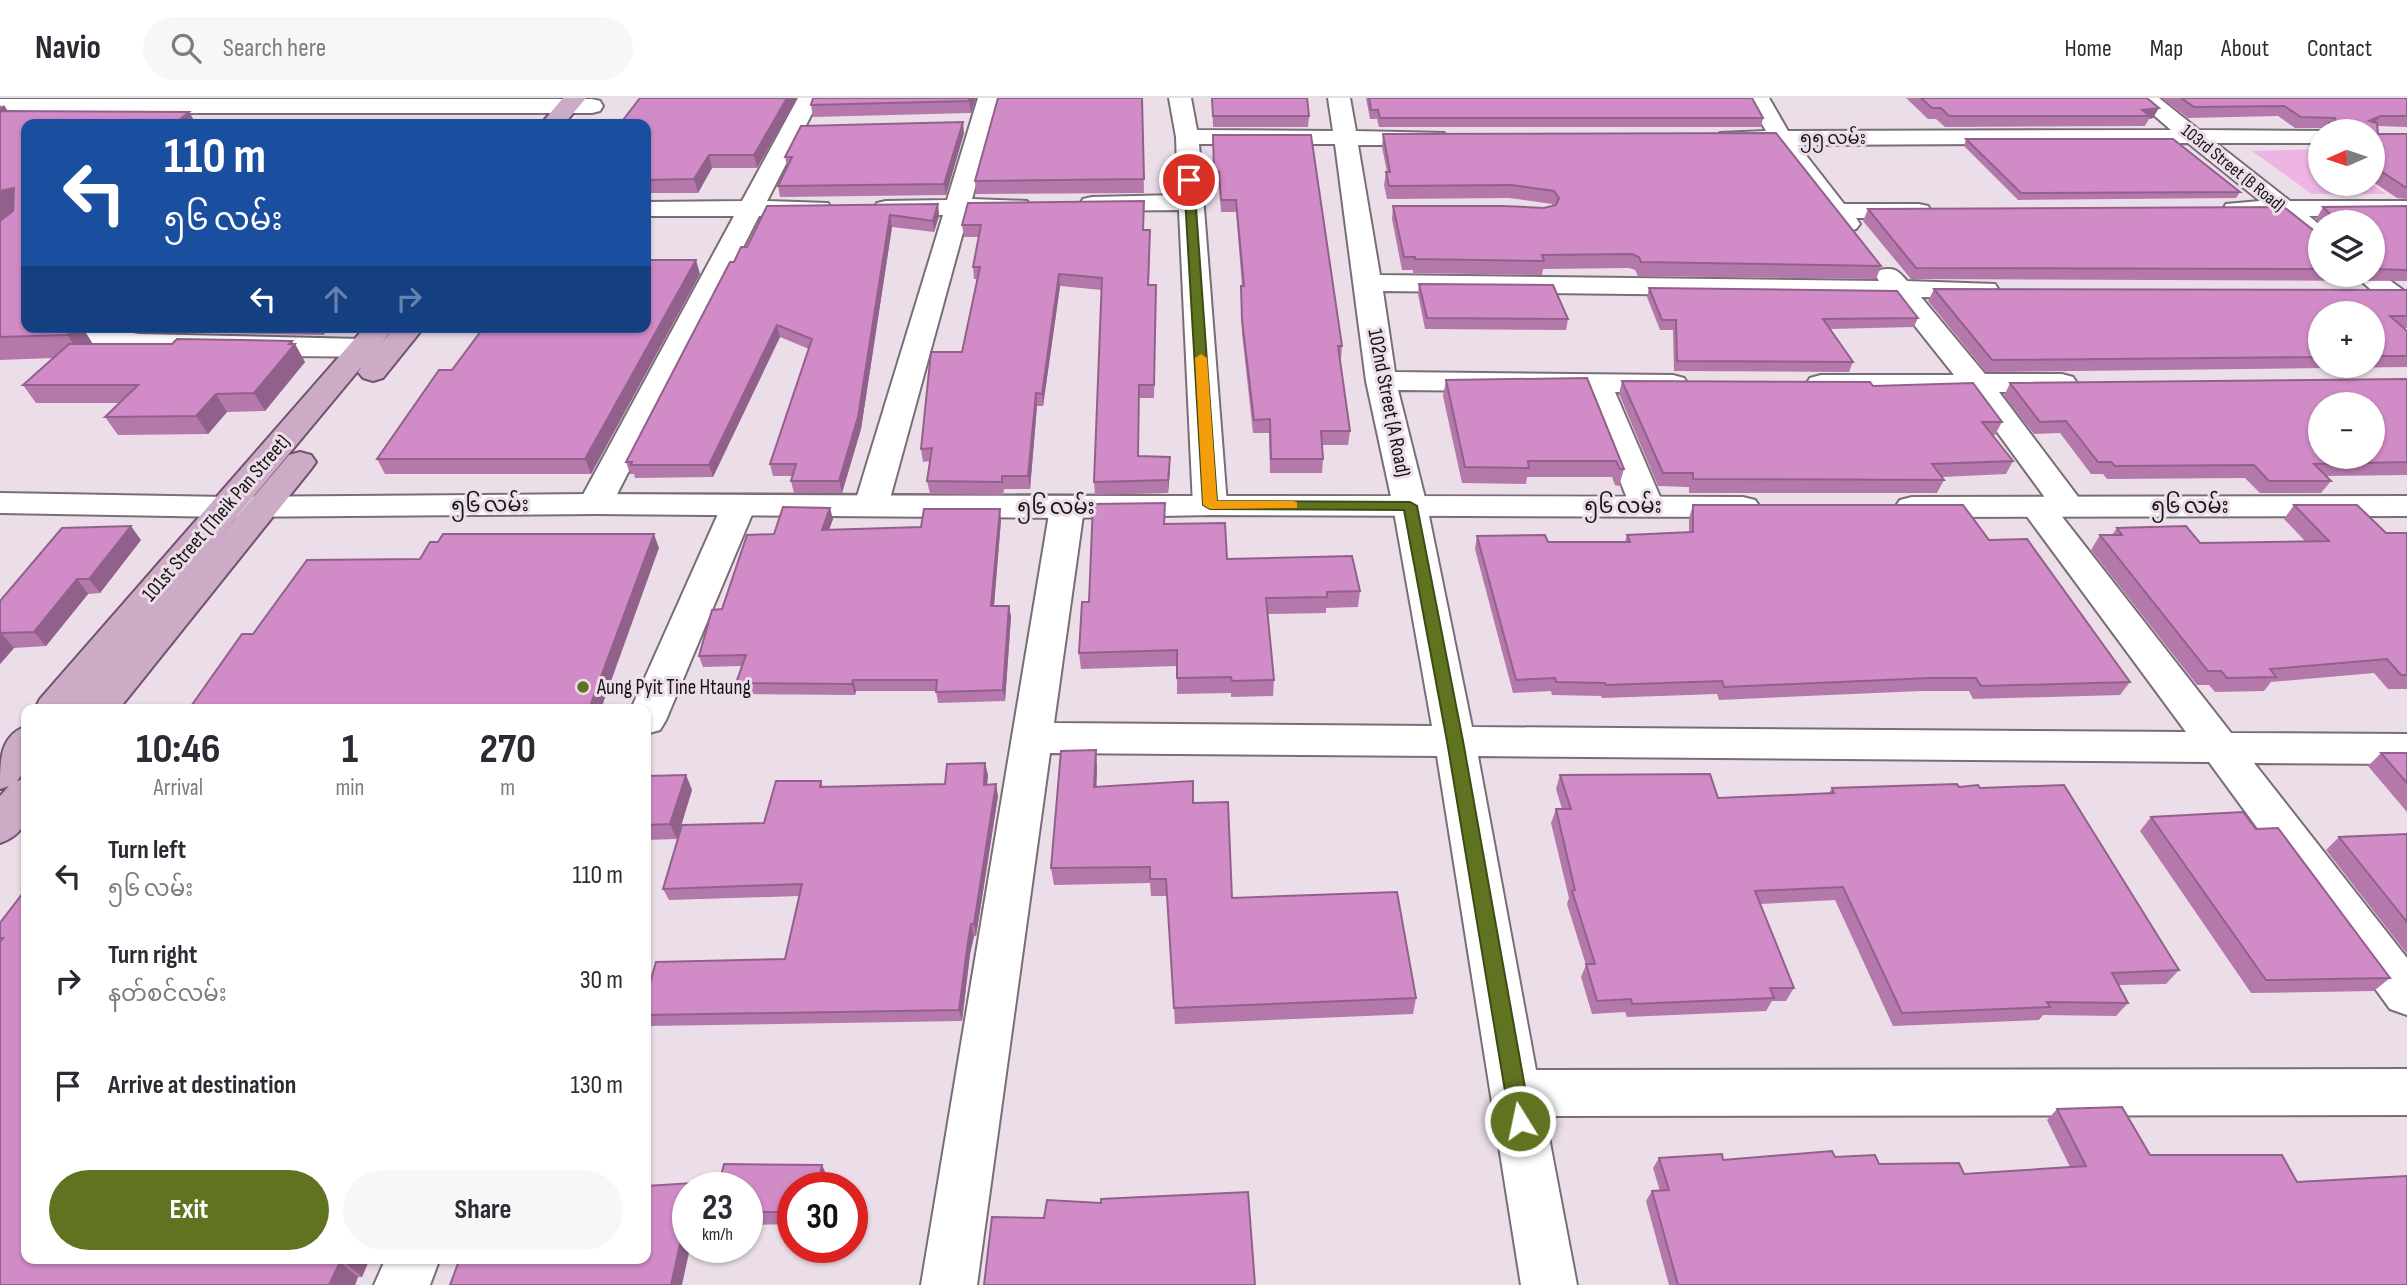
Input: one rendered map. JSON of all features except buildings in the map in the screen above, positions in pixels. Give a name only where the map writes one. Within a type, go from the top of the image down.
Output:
[{"type":"main road","points":[[561,119],[582,107]]},
{"type":"main road","name":"101st Street (Theik Pan Street)","points":[[101,704],[405,333]]},
{"type":"main road","name":"101st Street (Theik Pan Street)","points":[[58,704],[371,338]]},
{"type":"main road","points":[[0,773],[21,747]]},
{"type":"main road","points":[[0,826],[21,800]]},
{"type":"street","points":[[595,504],[749,209],[807,126],[808,98]]},
{"type":"street","points":[[1180,98],[1187,137],[1210,505]]},
{"type":"street","name":"102nd Street (A Road)","points":[[1339,98],[1345,137],[1371,210],[1368,283],[1381,381],[1410,506],[1455,741],[1549,1285]]},
{"type":"street","points":[[1758,98],[1781,138],[1868,251],[1977,384],[2053,507],[2221,749],[2407,994]]},
{"type":"street","name":"103rd Street (B Road)","points":[[2145,98],[2308,227]]},
{"type":"street","points":[[0,106],[582,107]]},
{"type":"street","points":[[156,119],[173,106]]},
{"type":"street","points":[[871,506],[955,207],[975,115]]},
{"type":"street","name":"၅၅ လမ်း","points":[[1713,138],[2308,136]]},
{"type":"street","points":[[1187,137],[1454,138]]},
{"type":"street","points":[[1066,205],[1191,202]]},
{"type":"street","points":[[651,209],[1038,206]]},
{"type":"street","points":[[2214,209],[2407,208]]},
{"type":"street","points":[[1837,211],[1949,211]]},
{"type":"street","points":[[1368,283],[2011,290]]},
{"type":"street","points":[[84,333],[139,343],[371,338]]},
{"type":"street","points":[[1381,381],[1706,384]]},
{"type":"street","points":[[1787,384],[2088,383]]},
{"type":"street","points":[[1597,384],[1647,506]]},
{"type":"street","name":"၅၆ လမ်း","points":[[0,503],[227,507],[595,504],[1067,508],[1210,505],[1773,507]]},
{"type":"street","points":[[651,708],[739,505]]},
{"type":"street","name":"၅၆ လမ်း","points":[[1884,507],[2407,506]]},
{"type":"street","points":[[949,1285],[1067,508]]},
{"type":"street","points":[[1032,738],[2407,749]]},
{"type":"street","points":[[1516,1093],[2407,1092]]},
{"type":"street","points":[[402,1285],[411,1264]]},
{"type":"shaded area","points":[[2308,149],[2308,191],[2252,151]]},
{"type":"slow traffic","points":[[1201,358],[1210,505],[1293,505]]},
{"type":"place","name":"Aung Pyit Tine Htaung","points":[[583,687]]},
{"type":"route","points":[[1189,180],[1210,505],[1410,506],[1455,741],[1520,1121]]}]
